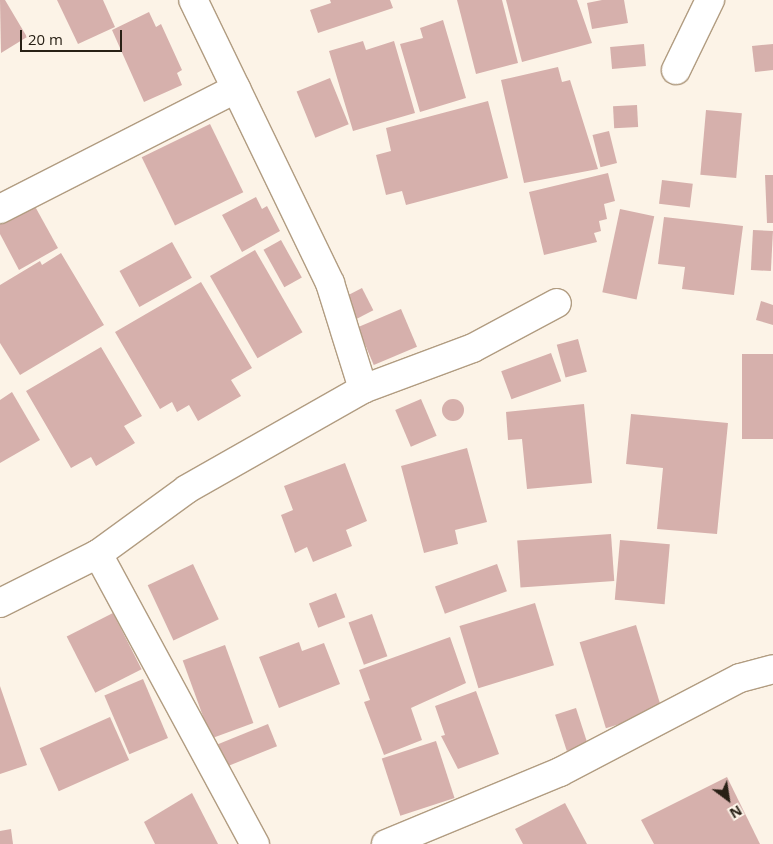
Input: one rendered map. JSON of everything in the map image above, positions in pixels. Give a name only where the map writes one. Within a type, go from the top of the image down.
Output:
[{"type":"street","points":[[193,0],[330,283],[363,389]]},
{"type":"street","points":[[676,70],[710,0]]},
{"type":"street","points":[[0,209],[236,89]]},
{"type":"street","points":[[0,603],[98,554],[186,489],[363,389],[473,348],[557,303]]},
{"type":"street","points":[[98,554],[255,844]]},
{"type":"street","points":[[386,844],[560,772],[740,678],[773,669]]},
{"type":"building","points":[[0,0],[5,0],[27,37],[1,53]]},
{"type":"building","points":[[57,0],[103,0],[115,27],[78,44]]},
{"type":"building","points":[[330,0],[390,0],[393,8],[318,33],[310,10],[331,3]]},
{"type":"building","points":[[457,0],[502,0],[518,63],[476,74]]},
{"type":"building","points":[[506,0],[577,0],[592,43],[522,62]]},
{"type":"building","points":[[602,0],[624,0],[628,23],[592,29],[587,3]]},
{"type":"building","points":[[149,12],[156,27],[161,24],[182,70],[177,73],[182,85],[144,102],[112,30]]},
{"type":"building","points":[[443,20],[466,98],[420,112],[400,44],[423,38],[420,28]]},
{"type":"building","points":[[363,41],[366,50],[394,41],[415,113],[353,131],[329,51]]},
{"type":"building","points":[[644,44],[646,66],[612,69],[610,47]]},
{"type":"building","points":[[773,44],[773,70],[755,72],[752,46]]},
{"type":"building","points":[[558,67],[562,82],[570,80],[598,169],[524,183],[501,80]]},
{"type":"building","points":[[330,78],[349,124],[315,138],[297,91]]},
{"type":"building","points":[[488,101],[508,178],[406,205],[402,191],[386,195],[376,155],[391,151],[386,128]]},
{"type":"building","points":[[637,105],[638,127],[614,128],[613,106]]},
{"type":"building","points":[[706,110],[742,113],[736,178],[700,175]]},
{"type":"building","points":[[210,124],[243,192],[175,226],[142,157]]},
{"type":"building","points":[[609,131],[617,163],[600,167],[593,135]]},
{"type":"building","points":[[608,173],[615,201],[604,204],[607,219],[599,221],[601,231],[594,233],[597,242],[544,255],[529,192]]},
{"type":"building","points":[[765,175],[773,175],[773,223],[767,223]]},
{"type":"building","points":[[662,180],[693,184],[690,208],[659,204]]},
{"type":"building","points":[[256,197],[262,209],[267,206],[280,231],[242,252],[222,215]]},
{"type":"building","points":[[32,201],[58,248],[19,270],[0,234],[0,218]]},
{"type":"building","points":[[620,209],[654,216],[637,299],[602,292]]},
{"type":"building","points":[[664,217],[743,226],[734,295],[682,289],[685,267],[658,264]]},
{"type":"building","points":[[753,230],[773,231],[771,271],[751,270]]},
{"type":"building","points":[[281,240],[302,278],[284,287],[264,250]]},
{"type":"building","points":[[172,242],[192,278],[139,307],[120,271]]},
{"type":"building","points":[[255,250],[302,332],[257,358],[210,276]]},
{"type":"building","points":[[61,253],[104,325],[20,375],[0,343],[0,285],[40,261],[42,265]]},
{"type":"building","points":[[201,282],[252,368],[231,380],[241,396],[198,421],[189,405],[177,412],[172,402],[160,409],[115,332]]},
{"type":"building","points":[[362,288],[373,310],[356,319],[345,297]]},
{"type":"building","points":[[761,301],[773,305],[773,325],[756,320]]},
{"type":"building","points":[[401,309],[417,347],[374,365],[358,327]]},
{"type":"building","points":[[578,339],[587,372],[566,378],[557,345]]},
{"type":"building","points":[[101,347],[142,416],[124,426],[135,443],[96,466],[91,457],[71,468],[26,391]]},
{"type":"building","points":[[551,353],[561,381],[511,399],[501,371]]},
{"type":"building","points":[[742,354],[773,354],[773,439],[742,439]]},
{"type":"building","points":[[12,392],[40,440],[0,463],[0,400]]},
{"type":"building","points":[[421,399],[437,436],[411,447],[395,410]]},
{"type":"building","points":[[453,399],[461,402],[464,410],[461,418],[453,421],[445,418],[442,410],[445,402]]},
{"type":"building","points":[[584,404],[592,483],[527,489],[522,439],[508,440],[506,412]]},
{"type":"building","points":[[631,414],[728,423],[717,534],[657,529],[663,468],[626,464]]},
{"type":"building","points":[[467,448],[487,522],[455,530],[458,544],[424,553],[401,466]]},
{"type":"building","points":[[345,463],[367,521],[346,530],[352,546],[313,562],[307,547],[295,553],[281,515],[293,510],[284,486]]},
{"type":"building","points":[[611,534],[614,581],[521,587],[517,541]]},
{"type":"building","points":[[620,540],[670,544],[665,604],[615,600]]},
{"type":"building","points":[[193,564],[219,619],[173,640],[148,585]]},
{"type":"building","points":[[497,564],[507,591],[445,614],[435,587]]},
{"type":"building","points":[[336,593],[345,617],[318,628],[309,603]]},
{"type":"building","points":[[535,603],[554,665],[478,688],[459,626]]},
{"type":"building","points":[[113,613],[142,669],[95,693],[67,637]]},
{"type":"building","points":[[372,614],[387,656],[364,665],[349,623]]},
{"type":"building","points":[[636,625],[662,711],[606,728],[580,642]]},
{"type":"building","points":[[450,637],[466,683],[411,708],[422,740],[384,755],[364,702],[370,700],[359,670]]},
{"type":"building","points":[[299,642],[302,651],[324,643],[340,684],[279,708],[259,657]]},
{"type":"building","points":[[225,645],[253,723],[211,738],[183,660]]},
{"type":"building","points":[[143,679],[168,738],[129,754],[104,695]]},
{"type":"building","points":[[0,686],[27,765],[0,774]]},
{"type":"building","points":[[476,691],[499,754],[458,769],[441,736],[445,735],[435,706]]},
{"type":"building","points":[[576,708],[588,744],[567,751],[555,715]]},
{"type":"building","points":[[110,717],[129,760],[59,791],[40,748]]},
{"type":"building","points":[[268,724],[277,746],[223,768],[214,746]]},
{"type":"building","points":[[436,741],[455,798],[400,816],[382,759]]},
{"type":"building","points":[[727,777],[760,844],[654,844],[641,820]]},
{"type":"building","points":[[192,793],[218,844],[155,844],[144,822]]},
{"type":"building","points":[[565,803],[587,844],[523,844],[515,829]]},
{"type":"building","points":[[11,829],[13,844],[0,844],[0,831]]}]
